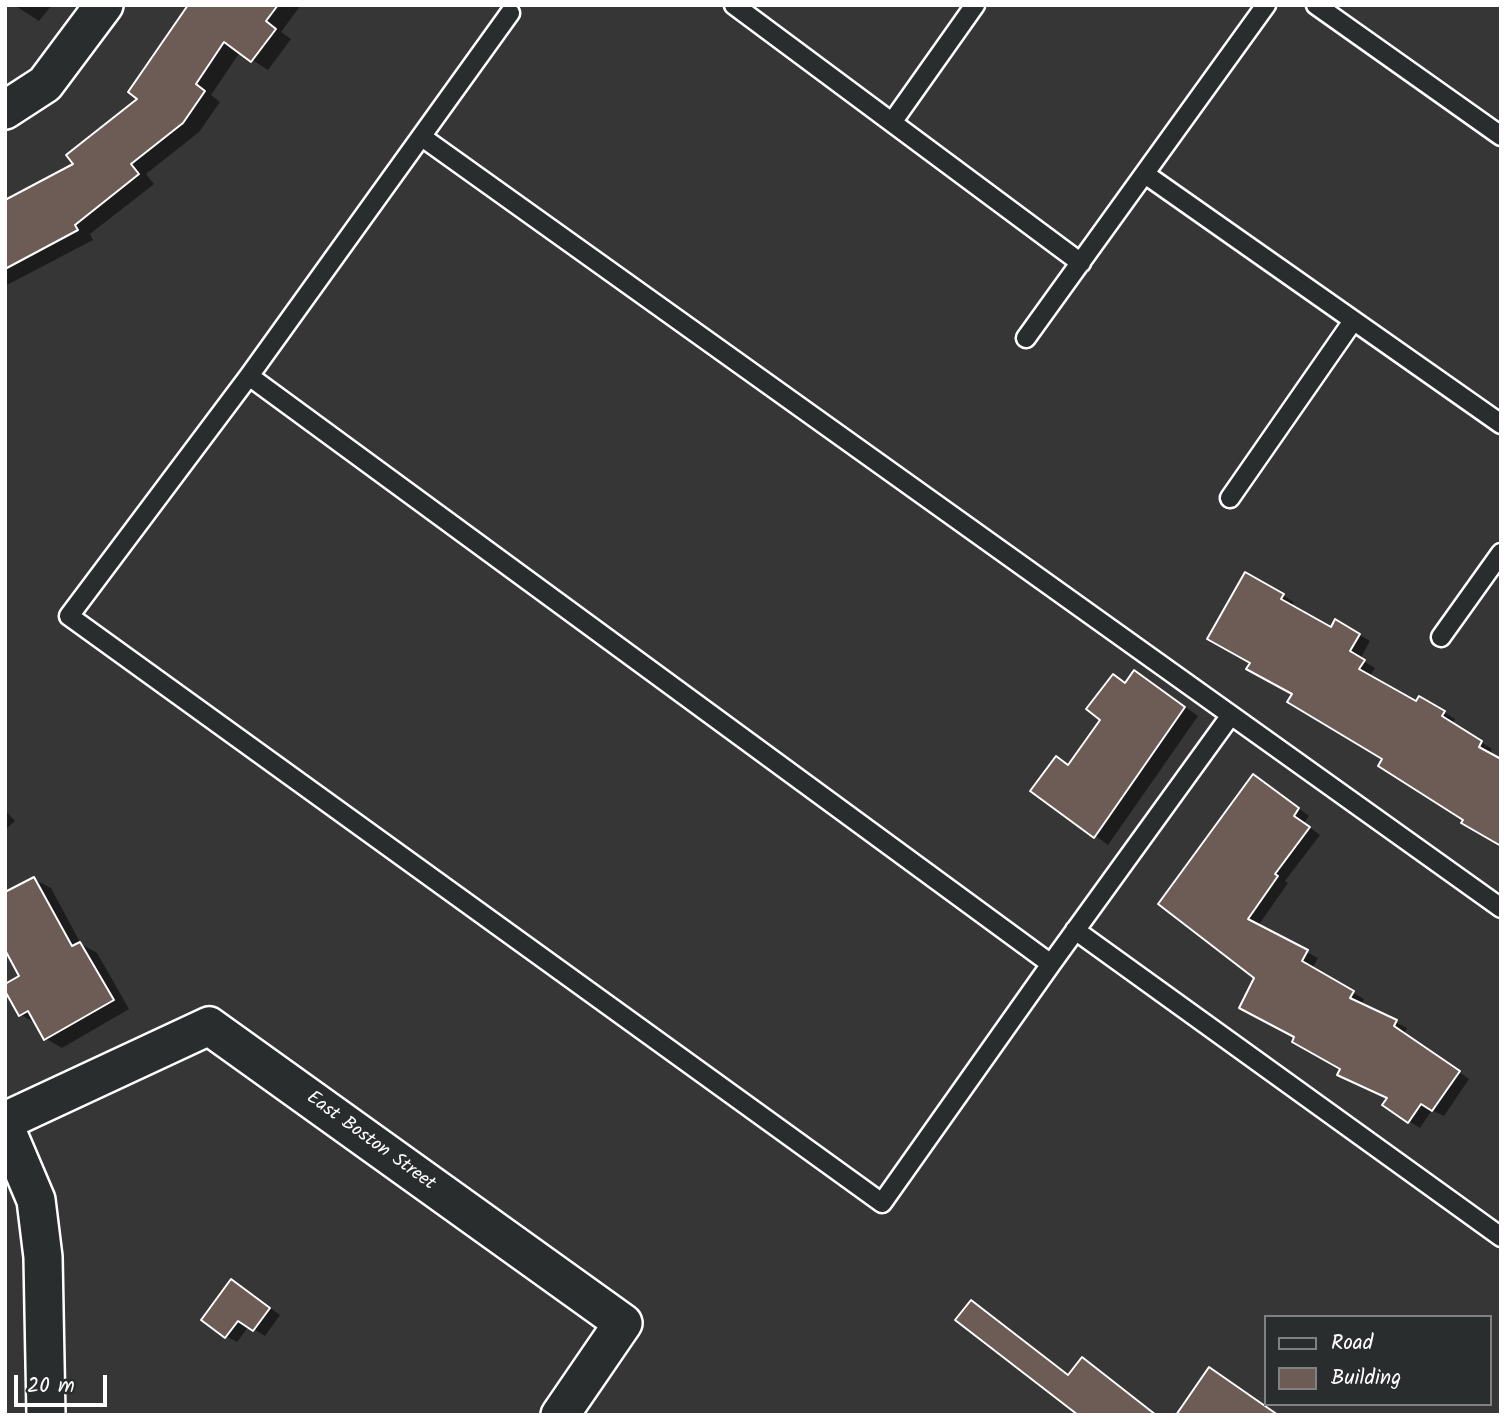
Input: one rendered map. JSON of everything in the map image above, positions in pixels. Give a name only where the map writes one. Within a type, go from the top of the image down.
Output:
[{"type":"street","points":[[5,110],[45,84],[104,5]]},
{"type":"street","name":"East Boston Street","points":[[5,1121],[209,1026],[623,1323],[560,1415]]},
{"type":"street","points":[[5,1127],[36,1200],[43,1257],[46,1415]]},
{"type":"lane","points":[[734,5],[1081,263]]},
{"type":"lane","points":[[893,121],[975,5]]},
{"type":"lane","points":[[1026,338],[1265,5]]},
{"type":"lane","points":[[1316,5],[1501,136]]},
{"type":"lane","points":[[510,13],[249,376],[69,616],[882,1203],[1231,715]]},
{"type":"lane","points":[[422,137],[1501,908]]},
{"type":"lane","points":[[1145,174],[1501,424]]},
{"type":"lane","points":[[1230,498],[1353,320]]},
{"type":"lane","points":[[249,376],[1051,964]]},
{"type":"lane","points":[[1441,636],[1501,553]]},
{"type":"lane","points":[[1075,930],[1501,1237]]},
{"type":"building","points":[[188,5],[278,5],[266,21],[276,29],[251,62],[224,42],[196,84],[205,91],[183,123],[131,164],[139,174],[75,225],[78,230],[5,269],[5,200],[73,164],[66,155],[137,99],[128,92]]},
{"type":"building","points":[[1245,572],[1284,594],[1281,599],[1331,627],[1335,619],[1360,634],[1350,651],[1365,660],[1359,669],[1416,701],[1419,696],[1445,711],[1442,716],[1482,741],[1479,747],[1501,759],[1501,846],[1461,823],[1463,820],[1378,766],[1382,759],[1287,702],[1292,694],[1246,669],[1250,663],[1207,639]]},
{"type":"building","points":[[1134,670],[1185,707],[1094,838],[1030,791],[1056,756],[1068,765],[1100,720],[1086,709],[1113,674],[1125,683]]},
{"type":"building","points":[[1253,774],[1299,808],[1294,816],[1310,827],[1275,874],[1278,876],[1248,919],[1308,950],[1302,961],[1354,991],[1350,998],[1397,1020],[1394,1026],[1460,1071],[1432,1111],[1421,1104],[1408,1123],[1382,1105],[1387,1098],[1337,1075],[1340,1069],[1292,1042],[1294,1037],[1239,1008],[1254,978],[1158,904]]},
{"type":"building","points":[[34,877],[72,946],[80,942],[114,1000],[44,1040],[28,1011],[19,1016],[5,991],[5,984],[19,976],[5,950],[5,892]]},
{"type":"building","points":[[231,1279],[270,1308],[253,1331],[238,1321],[225,1338],[201,1320]]},
{"type":"building","points":[[971,1300],[1068,1375],[1082,1357],[1156,1415],[1078,1415],[955,1320]]},
{"type":"building","points":[[1209,1367],[1278,1415],[1176,1415]]}]
